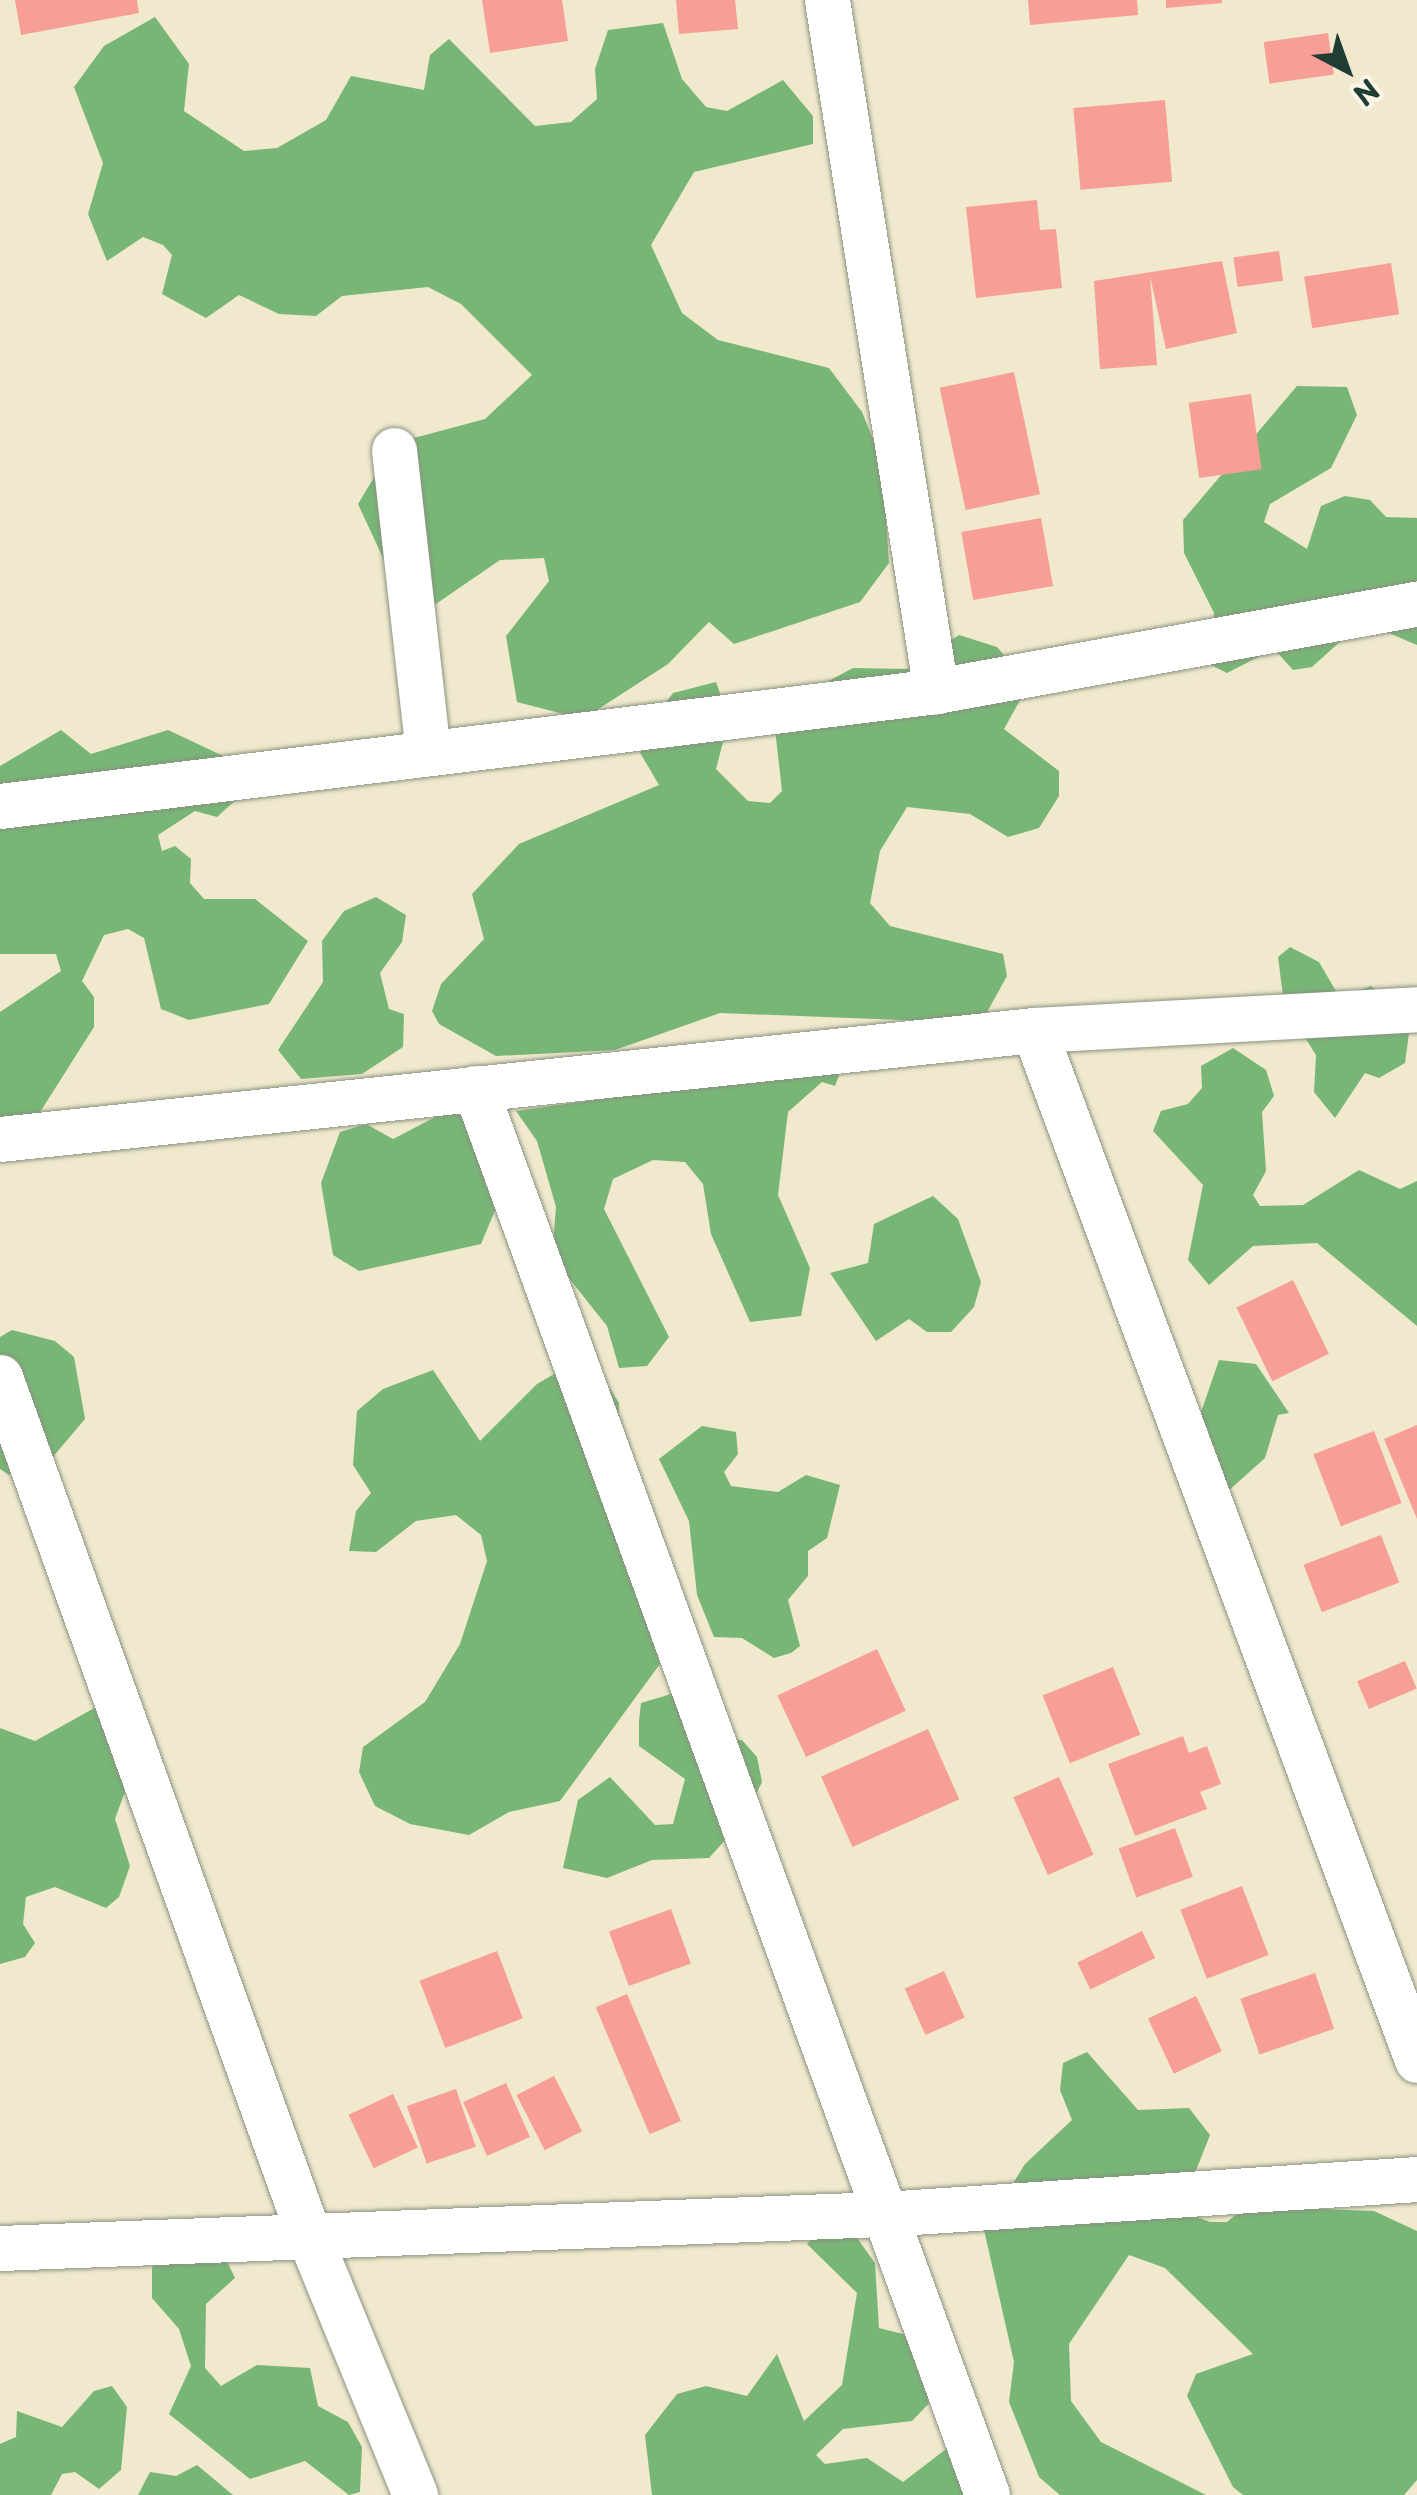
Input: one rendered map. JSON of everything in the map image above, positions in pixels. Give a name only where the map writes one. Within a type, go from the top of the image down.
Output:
[{"type":"street","points":[[826,0],[936,691]]},
{"type":"street","points":[[394,450],[428,752]]},
{"type":"street","points":[[0,806],[936,691],[1417,604]]},
{"type":"street","points":[[0,1140],[1034,1030],[1417,1009]]},
{"type":"street","points":[[1034,1030],[1417,2060]]},
{"type":"street","points":[[474,1088],[987,2495]]},
{"type":"street","points":[[0,1377],[309,2236],[415,2495]]},
{"type":"street","points":[[0,2248],[884,2214],[1417,2178]]},
{"type":"green space","points":[[155,17],[189,64],[184,111],[244,151],[277,148],[326,120],[351,76],[424,90],[430,55],[449,39],[535,126],[571,122],[597,99],[595,69],[608,30],[663,23],[682,79],[706,107],[727,111],[783,80],[813,116],[813,144],[694,172],[651,245],[682,313],[718,340],[829,368],[862,412],[882,461],[889,563],[860,602],[734,644],[709,622],[668,664],[583,719],[517,702],[506,636],[549,581],[544,558],[500,560],[433,606],[390,573],[358,504],[382,464],[414,438],[485,419],[532,375],[461,304],[428,287],[342,296],[316,316],[279,314],[239,295],[206,318],[162,294],[172,255],[163,245],[143,237],[107,261],[88,214],[103,163],[74,87],[104,46]]},
{"type":"green space","points":[[1297,386],[1347,387],[1357,415],[1331,468],[1270,504],[1264,522],[1307,549],[1321,506],[1345,496],[1370,500],[1386,517],[1417,518],[1417,645],[1377,628],[1344,638],[1312,667],[1293,670],[1274,649],[1227,673],[1211,665],[1214,613],[1184,553],[1183,520]]},
{"type":"green space","points":[[959,635],[997,647],[1029,684],[1004,729],[1059,771],[1059,796],[1039,828],[1008,837],[970,814],[907,807],[880,851],[870,903],[890,926],[1003,954],[1007,976],[981,1023],[720,1013],[615,1050],[496,1056],[439,1024],[432,1011],[441,984],[484,939],[472,894],[519,844],[659,785],[635,744],[673,693],[716,682],[729,719],[716,769],[748,801],[770,803],[782,791],[775,729],[806,693],[853,668],[908,669]]},
{"type":"green space","points":[[61,730],[91,754],[168,730],[249,768],[238,798],[217,817],[195,811],[158,835],[162,851],[175,846],[191,859],[190,883],[204,899],[255,899],[308,941],[269,1004],[189,1020],[161,1009],[144,938],[128,929],[104,935],[82,981],[94,997],[94,1027],[35,1120],[0,1127],[0,1012],[61,971],[56,954],[0,954],[0,766]]},
{"type":"green space","points":[[376,897],[406,915],[402,942],[380,973],[389,1009],[404,1014],[403,1047],[362,1074],[301,1079],[278,1050],[323,982],[322,941],[344,911]]},
{"type":"green space","points":[[1290,947],[1319,962],[1340,998],[1371,986],[1411,1018],[1405,1063],[1379,1078],[1365,1073],[1335,1118],[1314,1092],[1316,1055],[1284,1004],[1278,957]]},
{"type":"green space","points":[[1233,1048],[1266,1070],[1274,1096],[1262,1112],[1266,1171],[1253,1195],[1260,1206],[1303,1205],[1359,1170],[1400,1189],[1417,1181],[1417,1326],[1317,1243],[1253,1246],[1209,1285],[1188,1260],[1203,1185],[1153,1131],[1161,1111],[1188,1104],[1202,1088],[1201,1066]]},
{"type":"green space","points":[[843,1065],[835,1086],[822,1082],[788,1112],[778,1195],[810,1268],[801,1316],[750,1322],[711,1234],[703,1184],[685,1162],[653,1160],[613,1179],[604,1209],[669,1337],[647,1366],[619,1368],[607,1326],[552,1257],[556,1207],[537,1141],[516,1111]]},
{"type":"green space","points":[[447,1111],[468,1118],[514,1165],[481,1244],[359,1271],[333,1255],[321,1183],[340,1132],[366,1124],[393,1139]]},
{"type":"green space","points":[[933,1196],[958,1219],[981,1282],[974,1307],[951,1332],[927,1332],[909,1319],[876,1341],[830,1273],[868,1263],[874,1224]]},
{"type":"green space","points":[[12,1330],[55,1341],[74,1357],[85,1419],[46,1465],[9,1475],[0,1469],[0,1337]]},
{"type":"green space","points":[[1219,1360],[1256,1364],[1289,1413],[1278,1415],[1265,1458],[1227,1492],[1200,1415]]},
{"type":"green space","points":[[594,1365],[619,1403],[618,1433],[669,1555],[665,1657],[560,1801],[509,1812],[469,1835],[410,1824],[375,1806],[359,1772],[363,1747],[425,1702],[460,1644],[487,1561],[481,1535],[456,1515],[416,1521],[376,1552],[349,1551],[356,1511],[371,1493],[353,1465],[357,1411],[383,1389],[433,1370],[480,1441],[537,1384],[568,1366]]},
{"type":"green space","points":[[702,1426],[736,1432],[738,1454],[724,1472],[731,1486],[778,1492],[806,1475],[840,1485],[827,1538],[808,1551],[808,1576],[788,1600],[800,1646],[791,1653],[774,1658],[742,1638],[714,1637],[697,1595],[689,1521],[659,1459]]},
{"type":"green space","points":[[678,1692],[712,1742],[742,1740],[757,1757],[762,1782],[744,1819],[709,1858],[652,1860],[607,1878],[563,1868],[578,1800],[610,1777],[655,1825],[673,1824],[685,1779],[639,1746],[639,1721],[641,1703]]},
{"type":"green space","points":[[98,1706],[131,1775],[115,1819],[130,1866],[119,1897],[106,1908],[55,1887],[26,1897],[23,1924],[35,1943],[25,1957],[0,1964],[0,1728],[35,1741]]},
{"type":"green space","points":[[1087,2052],[1138,2110],[1189,2108],[1210,2135],[1195,2173],[1102,2181],[1210,2222],[1227,2222],[1265,2191],[1321,2209],[1374,2211],[1417,2231],[1417,2480],[1404,2495],[1243,2495],[1233,2487],[1187,2396],[1196,2374],[1253,2354],[1165,2268],[1129,2255],[1069,2344],[1071,2401],[1101,2442],[1206,2495],[1060,2495],[1039,2477],[1009,2402],[1014,2362],[984,2230],[1025,2164],[1072,2120],[1060,2090],[1063,2063]]},
{"type":"green space","points":[[852,2231],[875,2263],[879,2328],[911,2336],[938,2394],[912,2421],[843,2429],[816,2455],[825,2464],[867,2458],[903,2482],[954,2443],[981,2495],[652,2495],[645,2435],[677,2394],[706,2386],[747,2396],[777,2354],[804,2421],[842,2385],[857,2293],[807,2244],[816,2234]]},
{"type":"green space","points":[[221,2249],[235,2278],[206,2304],[205,2368],[221,2386],[257,2365],[310,2368],[318,2406],[348,2422],[362,2447],[360,2492],[349,2495],[305,2461],[250,2479],[169,2414],[191,2366],[179,2329],[152,2298],[152,2267],[164,2257]]},
{"type":"green space","points":[[112,2386],[127,2407],[121,2470],[99,2489],[75,2472],[62,2474],[51,2495],[0,2495],[0,2444],[16,2437],[17,2411],[62,2427],[94,2391]]},
{"type":"green space","points":[[197,2465],[233,2495],[138,2495],[150,2472],[176,2476]]},
{"type":"building","points":[[15,0],[137,0],[139,13],[21,35]]},
{"type":"building","points":[[482,0],[562,0],[568,41],[490,53]]},
{"type":"building","points":[[676,0],[735,0],[738,29],[679,34]]},
{"type":"building","points":[[1028,0],[1137,0],[1138,15],[1030,25]]},
{"type":"building","points":[[1166,0],[1222,0],[1222,3],[1166,8]]},
{"type":"building","points":[[1328,33],[1334,75],[1269,84],[1264,42]]},
{"type":"building","points":[[1165,100],[1172,182],[1080,190],[1073,108]]},
{"type":"building","points":[[1037,200],[1040,230],[1056,229],[1062,288],[976,298],[966,207]]},
{"type":"building","points":[[1279,251],[1283,281],[1238,287],[1233,257]]},
{"type":"building","points":[[1222,261],[1237,333],[1166,349],[1150,276],[1157,365],[1100,369],[1094,281]]},
{"type":"building","points":[[1391,263],[1399,314],[1312,328],[1304,277]]},
{"type":"building","points":[[1014,372],[1040,494],[966,510],[940,388]]},
{"type":"building","points":[[1251,394],[1262,469],[1199,478],[1189,403]]},
{"type":"building","points":[[1041,518],[1053,586],[973,600],[961,532]]},
{"type":"building","points":[[1293,1280],[1329,1354],[1272,1381],[1236,1308]]},
{"type":"building","points":[[1417,1425],[1417,1519],[1384,1439]]},
{"type":"building","points":[[1374,1431],[1402,1503],[1341,1526],[1313,1454]]},
{"type":"building","points":[[1381,1535],[1399,1583],[1322,1612],[1304,1565]]},
{"type":"building","points":[[877,1649],[906,1711],[806,1757],[777,1695]]},
{"type":"building","points":[[1405,1661],[1417,1689],[1369,1709],[1357,1681]]},
{"type":"building","points":[[1113,1667],[1140,1735],[1070,1763],[1043,1695]]},
{"type":"building","points":[[928,1729],[959,1799],[852,1847],[821,1777]]},
{"type":"building","points":[[1183,1736],[1189,1753],[1207,1746],[1221,1784],[1200,1792],[1207,1809],[1135,1836],[1108,1764]]},
{"type":"building","points":[[1059,1777],[1094,1855],[1048,1875],[1013,1797]]},
{"type":"building","points":[[1175,1828],[1193,1877],[1136,1897],[1119,1849]]},
{"type":"building","points":[[1242,1886],[1269,1955],[1207,1979],[1180,1910]]},
{"type":"building","points":[[671,1909],[691,1964],[629,1986],[609,1932]]},
{"type":"building","points":[[1142,1931],[1155,1958],[1090,1990],[1077,1963]]},
{"type":"building","points":[[497,1951],[523,2018],[445,2048],[420,1981]]},
{"type":"building","points":[[944,1971],[965,2018],[925,2035],[905,1988]]},
{"type":"building","points":[[1315,1973],[1334,2029],[1260,2055],[1240,1999]]},
{"type":"building","points":[[627,1994],[681,2121],[650,2134],[596,2007]]},
{"type":"building","points":[[1196,1996],[1222,2051],[1174,2074],[1148,2018]]},
{"type":"building","points":[[554,2076],[582,2131],[545,2150],[517,2095]]},
{"type":"building","points":[[506,2083],[530,2137],[487,2156],[463,2102]]},
{"type":"building","points":[[456,2089],[476,2147],[427,2164],[407,2106]]},
{"type":"building","points":[[393,2094],[418,2147],[374,2168],[349,2115]]}]
